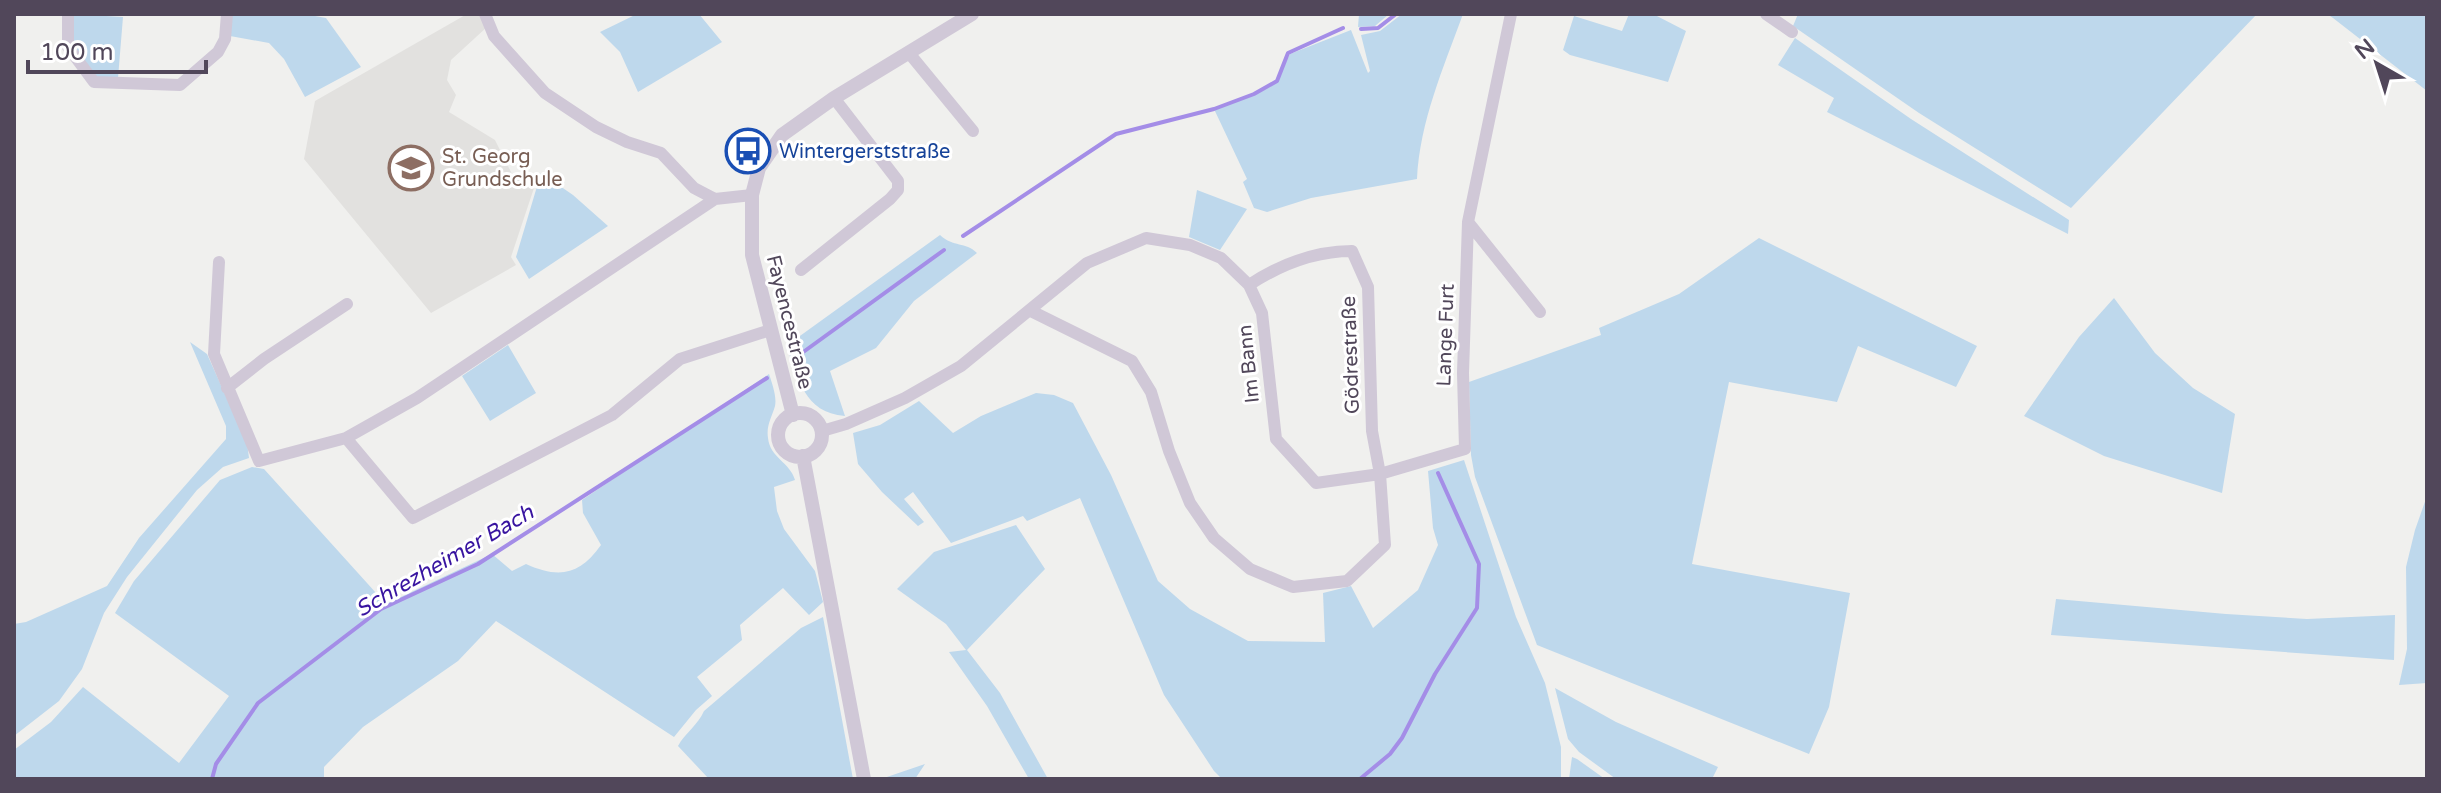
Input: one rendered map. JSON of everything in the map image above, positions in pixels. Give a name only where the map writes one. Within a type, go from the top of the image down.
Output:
[{"type":"street","points":[[68,14],[68,47],[94,82],[180,85],[218,52],[225,39],[227,14]]},
{"type":"street","points":[[485,14],[494,36],[545,93],[596,127],[627,142],[661,153],[694,188],[715,199]]},
{"type":"street","name":"Fayencestraße","points":[[793,415],[752,255],[752,195],[759,168],[782,135],[834,98],[972,14]]},
{"type":"street","name":"Lange Furt","points":[[1465,449],[1463,373],[1468,222],[1511,14]]},
{"type":"street","points":[[1766,14],[1792,32]]},
{"type":"street","points":[[909,53],[973,131]]},
{"type":"street","points":[[801,270],[898,190],[898,181],[834,98]]},
{"type":"street","points":[[219,262],[214,354],[259,461],[346,438],[417,398],[502,343],[715,199],[752,195]]},
{"type":"street","points":[[1468,222],[1540,312]]},
{"type":"street","name":"Im Bann","points":[[822,431],[905,398],[961,366],[1087,263],[1146,238],[1190,245],[1221,258],[1249,285],[1262,313],[1276,439],[1316,483],[1380,474],[1465,449]]},
{"type":"street","name":"Gödrestraße","points":[[1249,285],[1273,270],[1311,255],[1352,251],[1368,287],[1372,431],[1380,474]]},
{"type":"street","points":[[227,388],[264,359],[347,304]]},
{"type":"street","points":[[1031,311],[1132,361],[1151,392],[1169,451],[1190,503],[1214,538],[1250,569],[1293,587],[1347,581],[1385,545],[1380,474]]},
{"type":"street","points":[[346,438],[413,518],[612,415],[680,359],[770,330]]},
{"type":"street","name":"Fayencestraße","points":[[803,456],[790,454],[780,444],[782,423],[793,415],[805,414],[811,416],[822,431]]},
{"type":"street","points":[[822,431],[816,450],[803,456],[864,779]]},
{"type":"shaded area","points":[[74,14],[123,17],[118,78],[97,78],[72,46]]},
{"type":"shaded area","points":[[231,14],[314,14],[326,18],[361,67],[305,97],[284,59],[269,43],[230,36]]},
{"type":"shaded area","name":"St. Georg Grundschule","points":[[467,14],[481,14],[487,27],[451,60],[447,80],[456,95],[449,112],[495,140],[514,178],[536,182],[511,257],[516,265],[431,313],[304,159],[315,101]]},
{"type":"shaded area","points":[[637,14],[699,14],[722,42],[638,92],[620,52],[600,32]]},
{"type":"shaded area","points":[[1359,14],[1389,14],[1375,26],[1358,27]]},
{"type":"shaded area","points":[[1402,14],[1463,14],[1428,116],[1417,179],[1311,198],[1267,212],[1254,208],[1243,182],[1247,179],[1214,109],[1246,98],[1276,81],[1290,54],[1351,30],[1368,73],[1361,35],[1380,31]]},
{"type":"shaded area","points":[[1629,14],[1653,14],[1686,31],[1668,82],[1570,55],[1563,50],[1574,16],[1622,31]]},
{"type":"shaded area","points":[[1798,14],[2257,14],[2071,208],[1919,113],[1793,26]]},
{"type":"shaded area","points":[[2327,14],[2427,14],[2427,91],[2333,18]]},
{"type":"shaded area","points":[[1795,38],[1911,119],[2069,220],[2068,234],[1827,112],[1834,98],[1778,65]]},
{"type":"shaded area","points":[[541,173],[573,195],[608,226],[529,279],[516,257]]},
{"type":"shaded area","points":[[1197,190],[1247,209],[1220,250],[1189,237]]},
{"type":"shaded area","points":[[940,235],[977,253],[914,301],[876,348],[830,371],[845,416],[820,408],[805,392],[786,346]]},
{"type":"shaded area","points":[[1759,238],[1977,346],[1956,387],[1858,346],[1837,402],[1729,382],[1692,564],[1850,593],[1829,707],[1809,754],[1537,645],[1475,477],[1471,455],[1469,382],[1601,335],[1599,328],[1679,294]]},
{"type":"shaded area","points":[[2114,298],[2155,353],[2193,388],[2235,414],[2222,493],[2104,456],[2024,416],[2079,337]]},
{"type":"shaded area","points":[[190,342],[207,354],[247,443],[249,458],[223,467],[197,490],[127,577],[104,613],[82,669],[59,701],[14,736],[14,624],[26,622],[107,586],[139,538],[226,439],[226,426]]},
{"type":"shaded area","points":[[508,345],[536,393],[490,421],[462,376]]},
{"type":"shaded area","points":[[769,374],[775,402],[768,438],[776,455],[795,480],[774,487],[777,511],[784,529],[815,571],[823,602],[809,615],[783,588],[740,625],[742,640],[697,677],[712,696],[674,737],[496,621],[458,661],[363,727],[324,767],[324,779],[14,779],[14,750],[51,722],[83,687],[179,763],[229,696],[115,613],[134,581],[220,480],[252,467],[264,469],[386,604],[492,554],[512,571],[526,564],[549,572],[568,571],[585,563],[601,545],[583,513],[582,500]]},
{"type":"shaded area","points":[[1036,393],[1054,395],[1073,403],[1111,475],[1158,581],[1190,609],[1248,641],[1325,642],[1323,593],[1351,586],[1373,628],[1418,590],[1438,545],[1433,528],[1428,471],[1464,460],[1516,617],[1545,683],[1561,747],[1561,779],[1222,779],[1164,695],[1080,498],[1027,521],[1023,516],[951,543],[913,492],[904,499],[924,522],[918,526],[858,464],[853,433],[880,425],[919,401],[953,433],[981,416]]},
{"type":"shaded area","points":[[2427,496],[2427,683],[2399,685],[2407,649],[2406,567]]},
{"type":"shaded area","points":[[1016,525],[1045,569],[967,650],[1000,693],[1048,779],[1029,779],[987,706],[949,652],[966,650],[946,624],[897,589],[934,552]]},
{"type":"shaded area","points":[[2056,599],[2307,619],[2395,615],[2394,660],[2051,635]]},
{"type":"shaded area","points":[[823,617],[853,779],[709,779],[678,746],[681,741],[704,711],[801,628]]},
{"type":"shaded area","points":[[1555,688],[1616,722],[1718,767],[1712,779],[1616,779],[1579,752],[1568,739]]},
{"type":"shaded area","points":[[1572,757],[1577,759],[1605,779],[1569,779]]},
{"type":"shaded area","points":[[925,764],[915,779],[881,779]]},
{"type":"waterway","name":"Schrezheimer Bach","points":[[1361,29],[1378,28],[1396,14]]},
{"type":"waterway","name":"Schrezheimer Bach","points":[[963,236],[1116,134],[1214,109],[1254,94],[1277,81],[1288,53],[1343,28]]},
{"type":"waterway","name":"Schrezheimer Bach","points":[[795,358],[944,250]]},
{"type":"waterway","name":"Schrezheimer Bach","points":[[212,779],[216,764],[258,703],[381,609],[478,564],[767,378]]},
{"type":"waterway","points":[[1360,779],[1390,754],[1402,738],[1435,674],[1477,608],[1479,564],[1438,473]]},
{"type":"place","name":"Wintergerststraße","points":[[748,151]]},
{"type":"place","name":"St. Georg Grundschule","points":[[411,168]]}]
